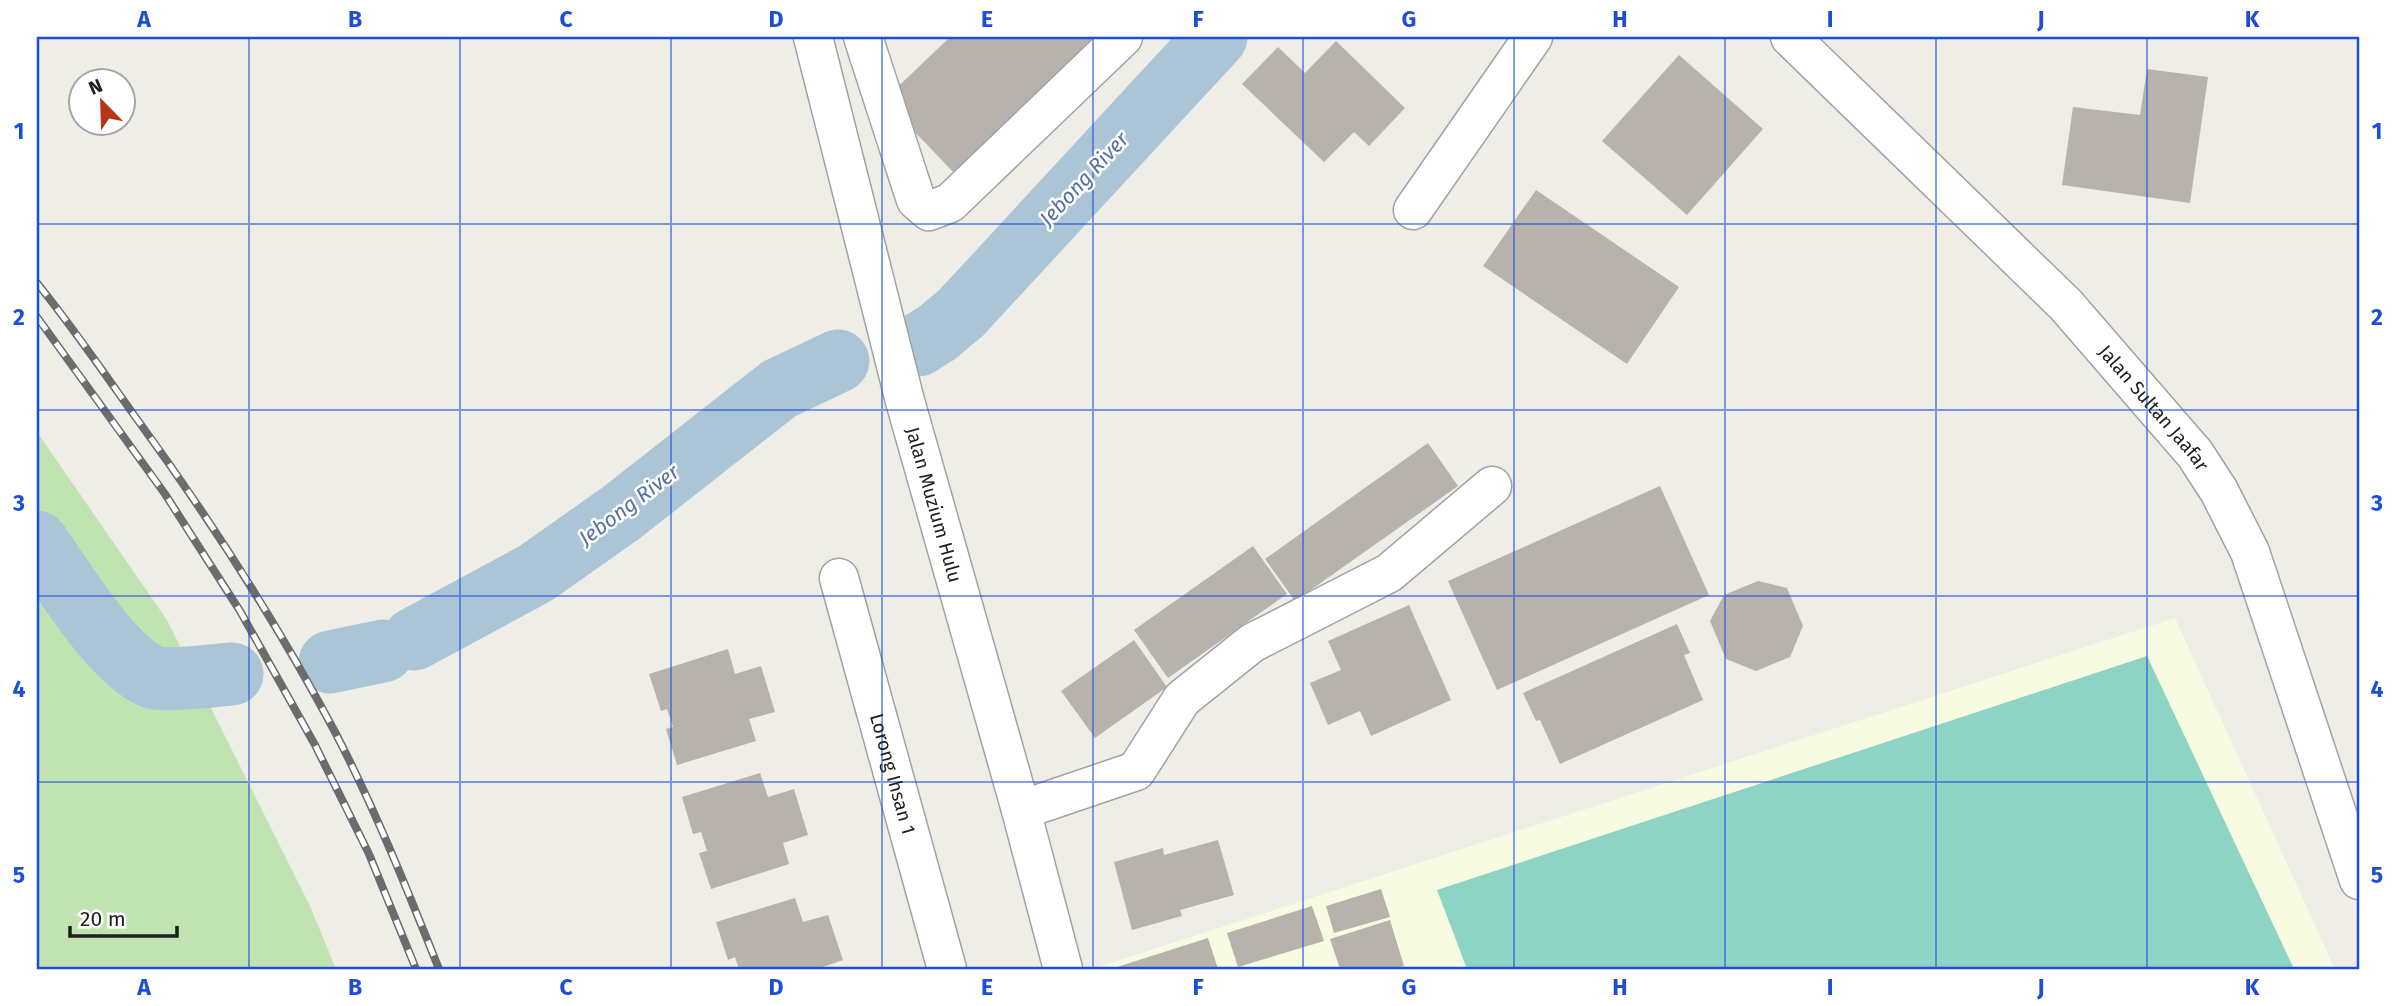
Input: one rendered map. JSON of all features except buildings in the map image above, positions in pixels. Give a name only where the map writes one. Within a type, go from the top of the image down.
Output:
[{"type":"street","name":"Jalan Muzium Hulu","points":[[813,37],[905,401],[1021,810],[1063,969]]},
{"type":"street","points":[[864,37],[916,200],[929,211],[950,204],[1123,37]]},
{"type":"street","points":[[1413,210],[1533,37]]},
{"type":"street","name":"Jalan Sultan Jaafar","points":[[1790,37],[2066,305],[2195,454],[2219,491],[2250,552],[2359,880]]},
{"type":"street","points":[[1021,810],[1136,771],[1182,699],[1252,643],[1389,573],[1492,486]]},
{"type":"street","name":"Lorong Ihsan 1","points":[[839,578],[947,969]]},
{"type":"shaded area","points":[[2175,618],[2335,969],[1092,969]]},
{"type":"shaded area","points":[[2147,656],[2294,969],[1467,969],[1437,890]]},
{"type":"green space","points":[[37,432],[167,620],[310,906],[336,969],[37,969]]},
{"type":"waterway","name":"Jebong River","points":[[918,345],[961,313],[1216,37]]},
{"type":"waterway","name":"Jebong River","points":[[414,639],[536,573],[621,513],[779,389],[838,361]]},
{"type":"waterway","name":"Jebong River","points":[[37,542],[89,617],[137,668],[158,678],[232,674]]},
{"type":"waterway","name":"Jebong River","points":[[330,662],[383,651]]},
{"type":"railway","points":[[37,283],[188,492],[289,650],[364,790],[439,969]]},
{"type":"railway","points":[[37,317],[165,494],[240,611],[315,745],[369,854],[416,969]]}]
